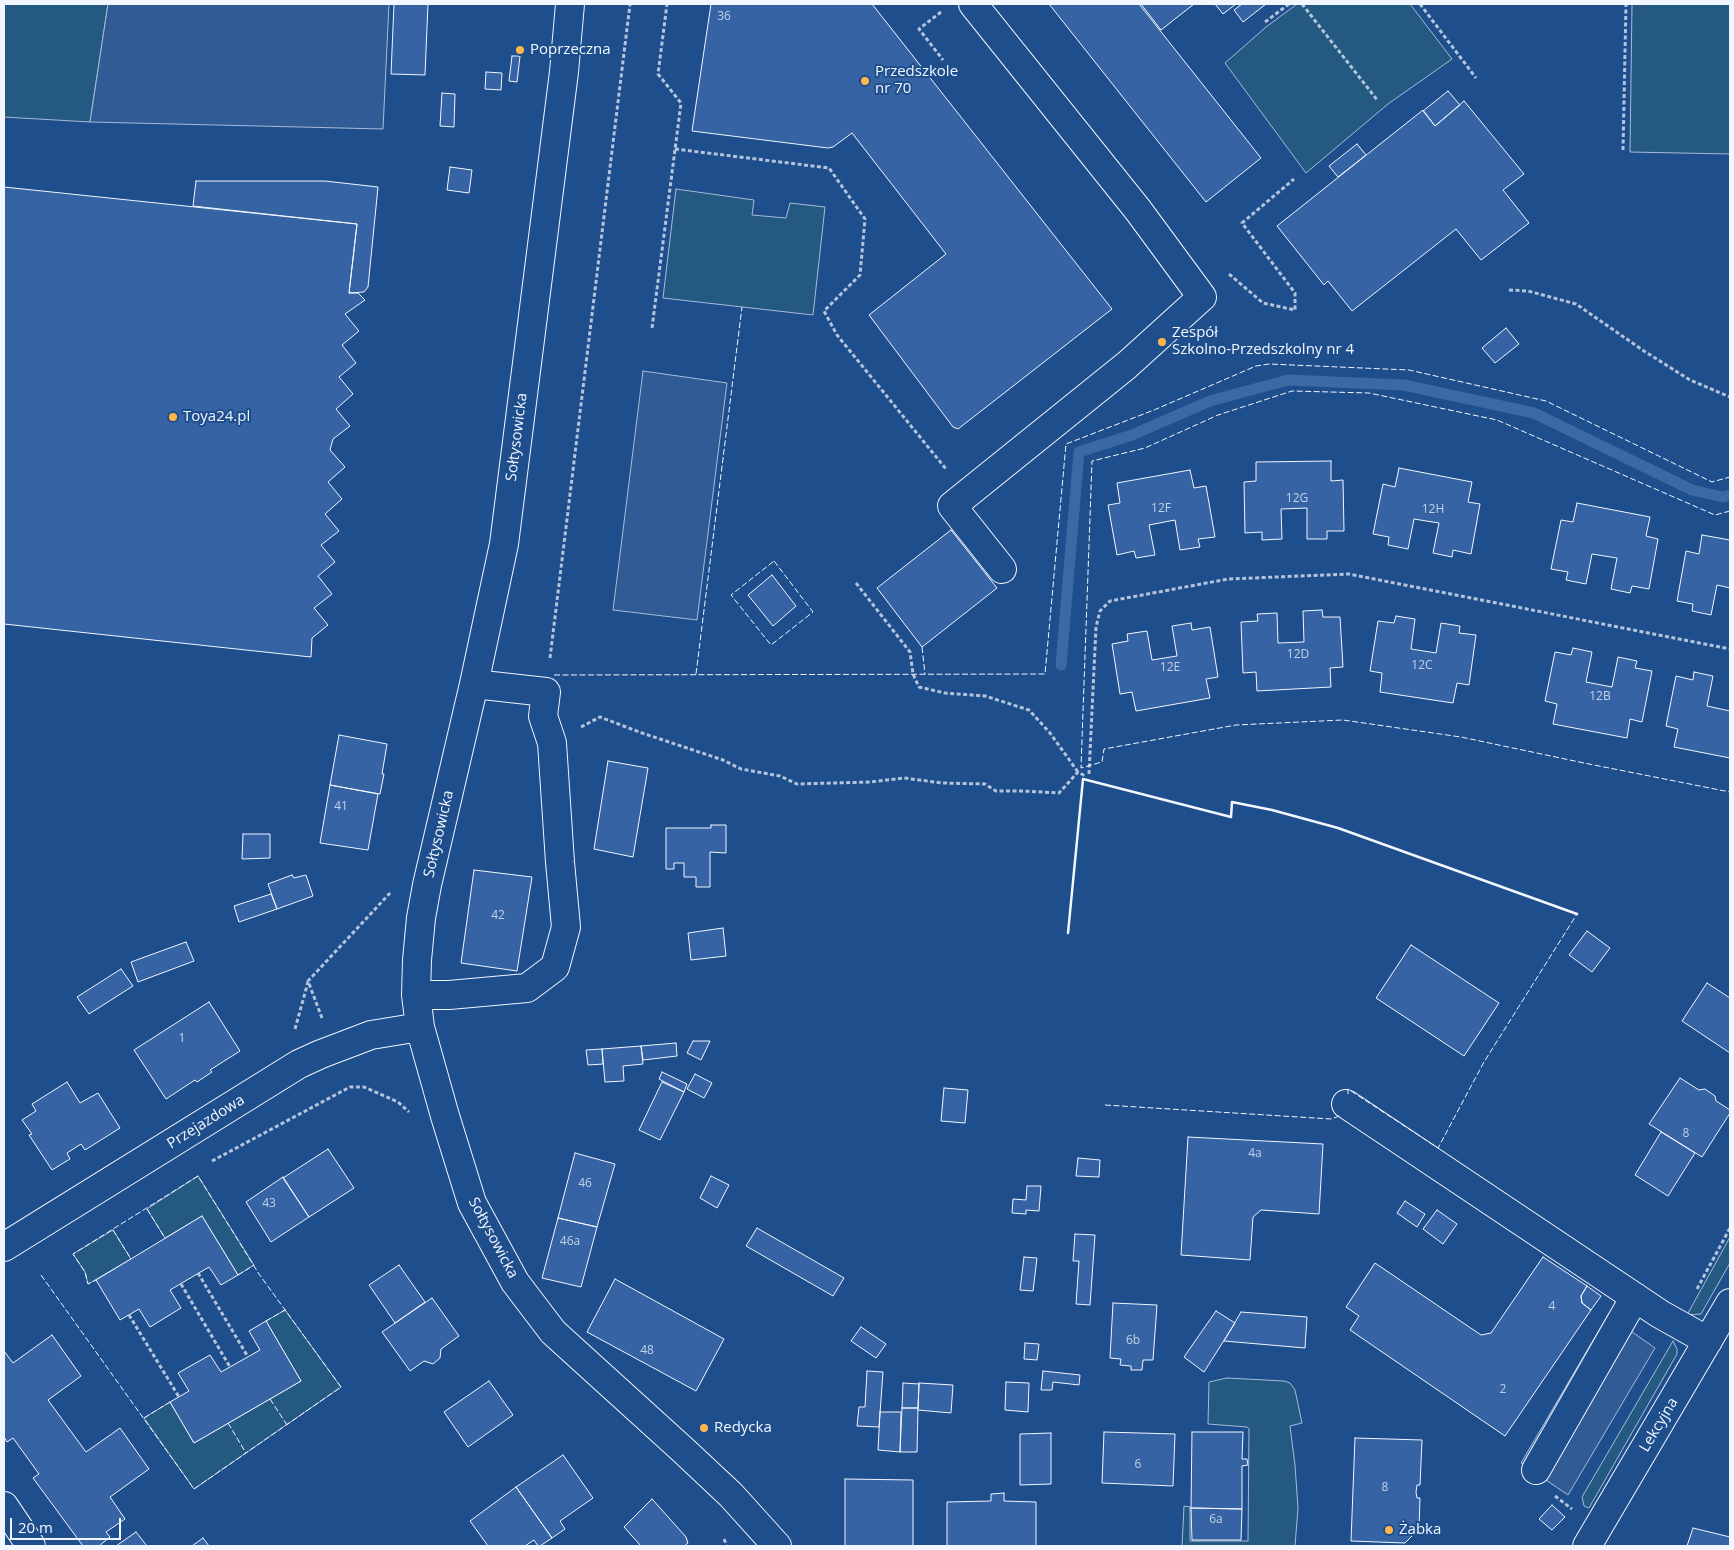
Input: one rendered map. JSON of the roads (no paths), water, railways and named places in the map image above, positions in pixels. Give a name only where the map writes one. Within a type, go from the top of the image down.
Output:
[{"type":"street","name":"Sołtysowicka","points":[[570,4],[562,82],[504,544],[474,684],[427,885],[420,926],[416,995],[420,1026],[472,1203],[515,1282],[553,1332],[704,1469],[753,1519],[776,1546]]},
{"type":"street","points":[[973,4],[1138,210],[1202,297],[1127,365],[952,506],[1002,569]]},
{"type":"street","points":[[416,995],[450,995],[527,988],[555,967],[566,927],[552,743],[544,716],[546,692],[474,684]]},
{"type":"street","name":"Przejazdowa","points":[[4,1247],[298,1064],[372,1035],[420,1026]]},
{"type":"street","points":[[1346,1104],[1660,1314],[1708,1341]]},
{"type":"street","points":[[1536,1470],[1635,1297]]},
{"type":"street","name":"Lekcyjna","points":[[1587,1546],[1730,1303]]},
{"type":"street","points":[[4,1506],[31,1546]]},
{"type":"waterway","points":[[1061,665],[1079,452],[1132,435],[1210,401],[1288,380],[1404,385],[1534,413],[1692,490],[1723,497],[1730,495]]},
{"type":"place","name":"Poprzeczna","points":[[520,50]]},
{"type":"place","name":"Przedszkole nr 70","points":[[865,81]]},
{"type":"place","name":"Zespół Szkolno-Przedszkolny nr 4","points":[[1162,342]]},
{"type":"place","name":"Toya24.pl","points":[[173,417]]},
{"type":"place","name":"Redycka","points":[[704,1428]]},
{"type":"place","name":"Żabka","points":[[1389,1530]]}]
